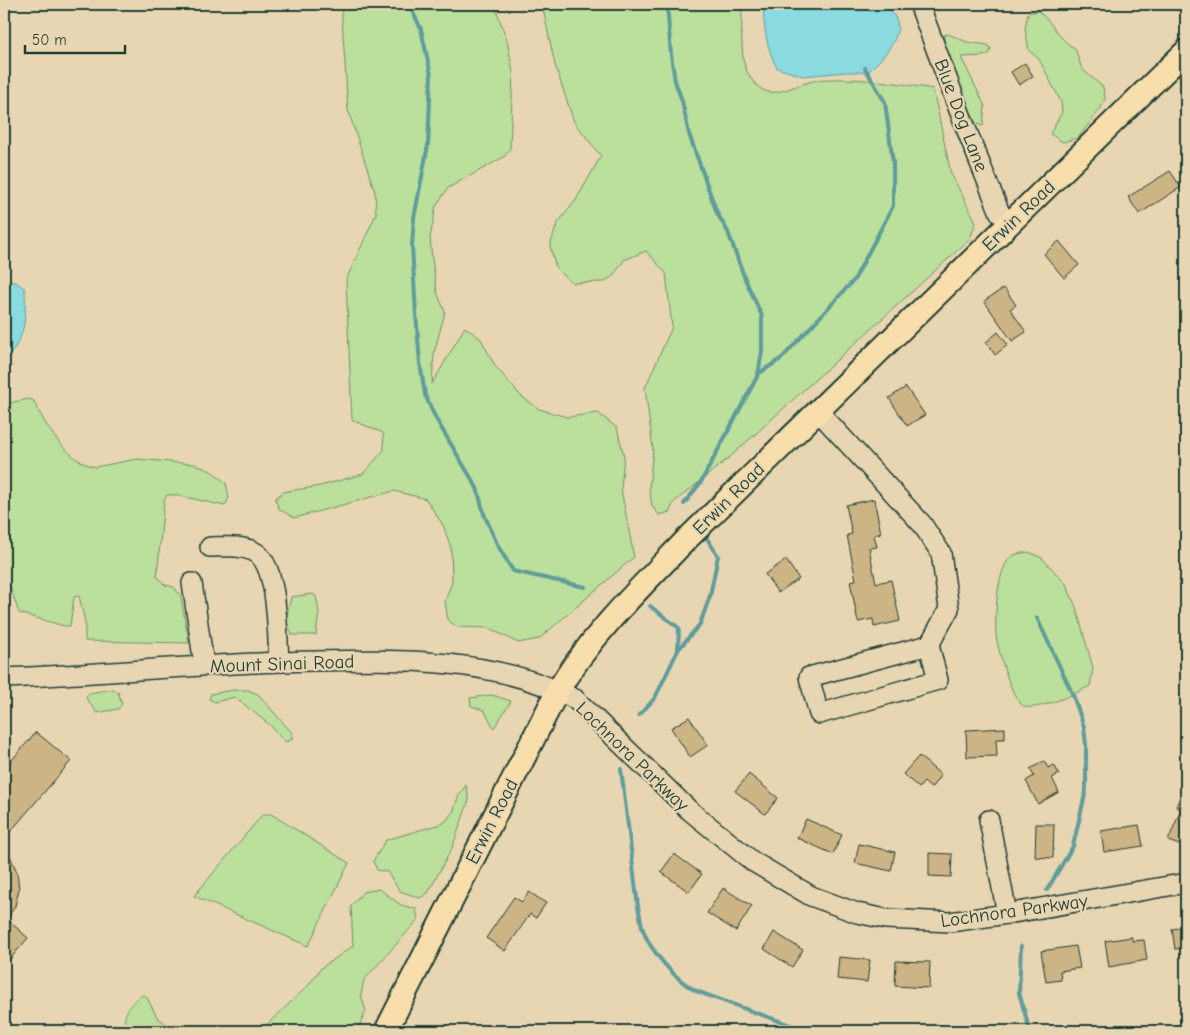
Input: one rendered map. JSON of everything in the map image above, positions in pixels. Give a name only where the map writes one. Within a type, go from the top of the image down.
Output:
[{"type":"main road","name":"Erwin Road","points":[[386,1031],[558,690],[582,653],[646,581],[698,528],[1186,51]]},
{"type":"street","name":"Blue Dog Lane","points":[[919,4],[964,126],[1000,213],[1010,224]]},
{"type":"street","points":[[818,411],[922,524],[941,553],[949,609],[929,645],[938,680],[819,714],[809,677],[929,645]]},
{"type":"street","points":[[210,547],[234,546],[255,552],[266,564],[273,581],[279,661]]},
{"type":"street","points":[[192,582],[204,665]]},
{"type":"street","name":"Mount Sinai Road","points":[[4,678],[279,661],[356,660],[440,663],[482,669],[521,678],[558,690]]},
{"type":"street","name":"Lochnora Parkway","points":[[558,690],[575,699],[689,810],[752,861],[811,896],[858,913],[886,919],[950,922],[1186,884]]},
{"type":"street","points":[[989,820],[1007,914]]},
{"type":"green space","points":[[341,4],[494,4],[507,40],[513,72],[510,149],[504,157],[448,188],[436,206],[430,238],[437,292],[445,312],[434,353],[432,384],[465,327],[481,339],[495,366],[521,396],[539,409],[567,417],[598,413],[617,428],[624,456],[621,489],[634,557],[539,639],[518,643],[489,628],[458,627],[448,621],[445,601],[452,582],[451,548],[443,525],[426,499],[394,491],[294,518],[279,509],[275,499],[283,492],[320,486],[363,474],[384,450],[383,433],[352,420],[346,280],[376,214],[375,192],[348,110]]},
{"type":"green space","points":[[542,4],[742,4],[744,63],[748,74],[762,89],[777,92],[822,79],[855,79],[933,89],[951,174],[976,222],[970,239],[730,457],[673,503],[670,512],[659,515],[652,506],[649,488],[653,449],[645,388],[672,327],[666,273],[646,251],[624,260],[613,276],[604,282],[572,283],[556,268],[550,246],[557,224],[576,200],[601,156],[574,122],[555,65]]},
{"type":"green space","points":[[1038,11],[1048,20],[1065,42],[1075,48],[1082,69],[1103,87],[1105,98],[1101,108],[1078,138],[1063,142],[1050,134],[1062,112],[1061,102],[1039,59],[1029,51],[1025,29],[1028,13]]},
{"type":"green space","points":[[948,34],[967,42],[988,45],[991,49],[989,54],[983,56],[961,57],[985,106],[983,126],[977,124],[963,106],[944,51],[944,35]]},
{"type":"green space","points":[[29,399],[34,401],[44,421],[58,441],[75,458],[85,463],[95,467],[137,459],[194,464],[211,471],[226,483],[229,498],[225,506],[177,495],[167,495],[164,500],[157,576],[165,585],[174,587],[181,597],[189,643],[85,641],[85,622],[79,596],[74,597],[70,626],[64,626],[19,613],[10,586],[4,593],[4,404]]},
{"type":"green space","points":[[1029,552],[1042,558],[1066,584],[1076,607],[1093,668],[1090,686],[1040,706],[1025,707],[1020,704],[1006,675],[999,651],[996,627],[998,592],[1003,569],[1014,555]]},
{"type":"green space","points":[[312,594],[316,596],[319,612],[316,635],[292,635],[286,619],[291,597]]},
{"type":"green space","points":[[113,689],[118,692],[122,704],[118,709],[97,713],[86,698],[89,693]]},
{"type":"green space","points":[[233,690],[248,690],[258,694],[292,733],[292,739],[287,742],[282,739],[271,726],[235,697],[215,702],[209,699],[211,694]]},
{"type":"green space","points":[[492,695],[511,701],[494,728],[484,710],[471,706],[470,698]]},
{"type":"green space","points":[[466,785],[469,800],[452,848],[428,893],[420,898],[400,891],[387,872],[377,870],[373,861],[386,840],[444,823],[453,812],[459,795]]},
{"type":"green space","points":[[263,814],[271,814],[349,863],[308,946],[194,896]]},
{"type":"green space","points":[[379,889],[401,905],[416,909],[418,920],[364,980],[361,995],[366,1011],[357,1031],[260,1031],[308,986],[321,968],[353,946],[351,906],[363,892]]},
{"type":"green space","points":[[143,995],[146,996],[157,1017],[173,1029],[172,1031],[126,1031],[125,1019],[127,1010]]},
{"type":"water","points":[[763,4],[886,4],[897,21],[898,28],[893,43],[868,72],[803,76],[777,68],[766,37]]},
{"type":"water","points":[[4,282],[16,282],[25,289],[25,319],[21,337],[4,362]]},
{"type":"building","points":[[1025,63],[1033,76],[1019,85],[1011,72]]},
{"type":"building","points":[[1170,171],[1181,187],[1139,214],[1128,197]]},
{"type":"building","points":[[1059,241],[1079,265],[1064,278],[1044,254]]},
{"type":"building","points":[[1004,288],[1016,305],[1010,309],[1026,332],[1012,341],[984,301]]},
{"type":"building","points":[[998,332],[1008,345],[995,355],[986,342]]},
{"type":"building","points":[[906,387],[925,415],[907,426],[889,398]]},
{"type":"building","points":[[874,499],[881,533],[874,535],[877,547],[869,548],[876,583],[891,580],[900,621],[874,627],[873,619],[858,622],[850,581],[856,580],[847,535],[852,534],[846,505]]},
{"type":"building","points":[[786,560],[799,579],[778,593],[765,574]]},
{"type":"building","points":[[689,717],[708,745],[690,757],[671,728]]},
{"type":"building","points":[[1005,728],[1005,739],[996,739],[997,756],[967,757],[966,730]]},
{"type":"building","points":[[36,732],[71,761],[4,839],[4,769]]},
{"type":"building","points":[[919,756],[941,775],[931,788],[924,782],[919,788],[903,774]]},
{"type":"building","points":[[1044,761],[1048,768],[1054,765],[1059,774],[1052,778],[1059,792],[1038,804],[1026,781],[1034,776],[1030,769]]},
{"type":"building","points":[[749,774],[778,798],[765,814],[735,791]]},
{"type":"building","points":[[1181,794],[1186,796],[1185,847],[1168,841],[1181,809],[1176,807]]},
{"type":"building","points":[[806,819],[842,835],[833,854],[797,838]]},
{"type":"building","points":[[1036,824],[1054,824],[1053,858],[1035,857]]},
{"type":"building","points":[[1139,825],[1143,846],[1104,852],[1101,831]]},
{"type":"building","points":[[859,844],[895,852],[891,871],[855,863]]},
{"type":"building","points":[[4,849],[10,856],[17,872],[19,889],[15,906],[7,919],[28,938],[4,966]]},
{"type":"building","points":[[929,853],[952,854],[951,877],[929,876]]},
{"type":"building","points":[[674,854],[702,874],[689,892],[661,872]]},
{"type":"building","points":[[723,888],[752,906],[736,931],[707,913]]},
{"type":"building","points":[[529,892],[546,903],[536,918],[530,914],[505,951],[486,938],[514,897],[522,902]]},
{"type":"building","points":[[1186,927],[1186,948],[1175,949],[1172,929]]},
{"type":"building","points":[[774,932],[803,950],[792,967],[764,949]]},
{"type":"building","points":[[1132,937],[1132,941],[1144,940],[1147,960],[1109,967],[1105,941]]},
{"type":"building","points":[[1076,946],[1080,968],[1060,971],[1061,980],[1046,982],[1041,951]]},
{"type":"building","points":[[839,957],[870,960],[867,982],[837,979]]},
{"type":"building","points":[[896,961],[930,962],[929,988],[895,986]]},
{"type":"waterway","points":[[409,4],[421,29],[431,75],[428,145],[414,218],[412,246],[420,363],[425,395],[436,419],[477,488],[484,514],[498,546],[513,571],[585,587]]},
{"type":"waterway","points":[[667,4],[675,81],[682,101],[689,134],[717,213],[728,232],[745,279],[762,316],[762,351],[758,375],[701,482],[684,504]]},
{"type":"waterway","points":[[758,374],[782,358],[854,280],[893,206],[893,163],[885,102],[865,68]]},
{"type":"waterway","points":[[639,715],[655,698],[678,650],[700,624],[710,596],[718,556],[706,537]]},
{"type":"waterway","points":[[650,606],[679,628],[678,650]]},
{"type":"waterway","points":[[1037,618],[1073,695],[1084,727],[1086,745],[1086,790],[1073,846],[1047,890]]},
{"type":"waterway","points":[[621,769],[638,907],[643,930],[658,956],[680,980],[696,991],[790,1025],[816,1031]]},
{"type":"waterway","points":[[1021,946],[1019,993],[1030,1031]]}]
